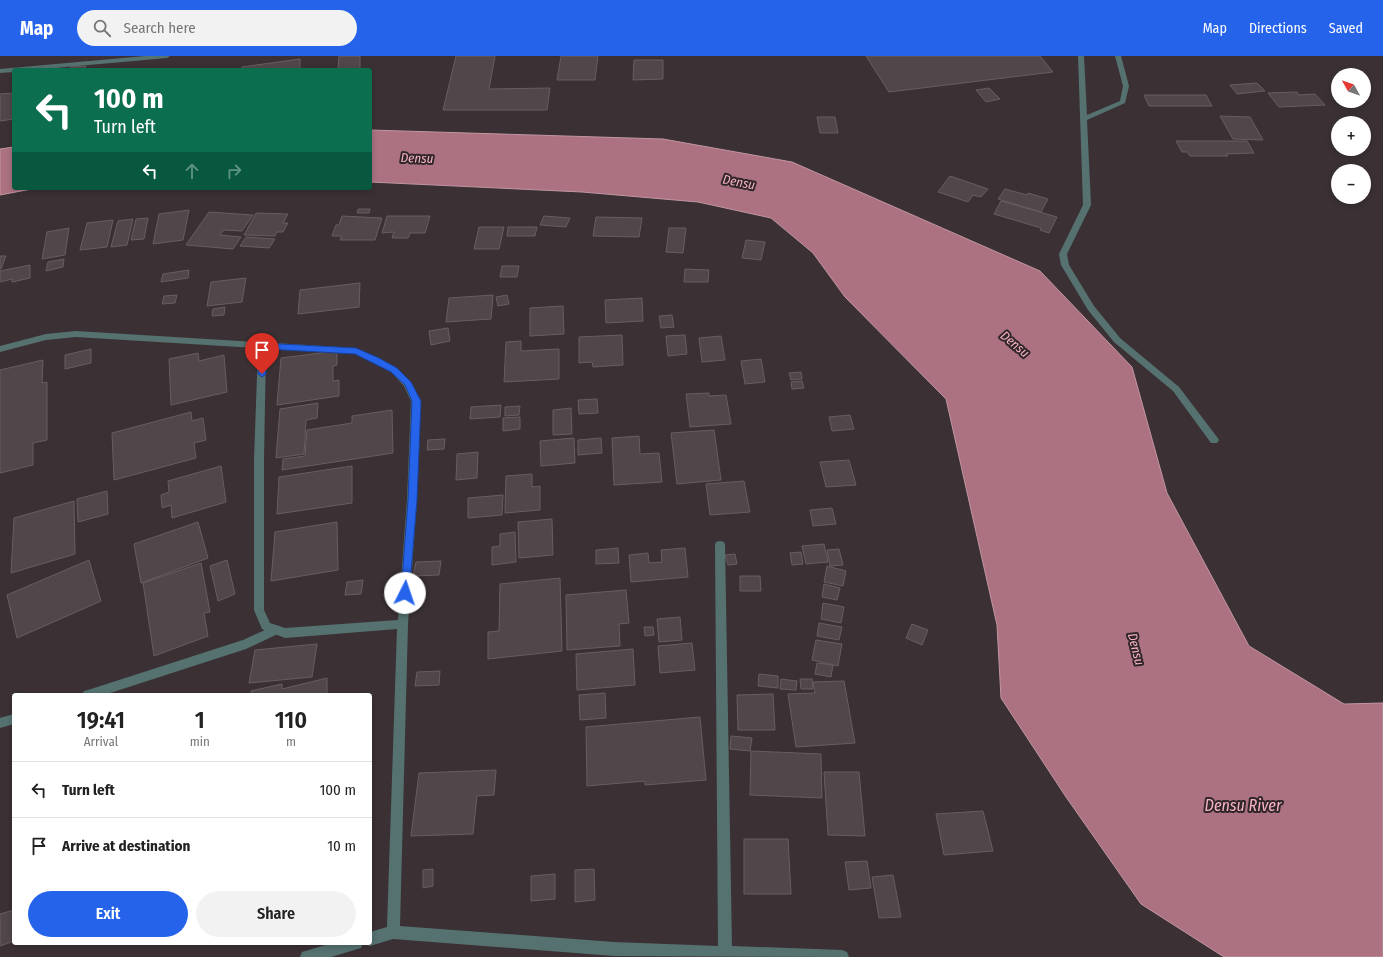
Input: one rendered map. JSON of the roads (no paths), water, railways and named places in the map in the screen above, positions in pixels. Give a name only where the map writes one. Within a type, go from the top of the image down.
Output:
[{"type":"street","points":[[33,68],[167,56]]},
{"type":"street","points":[[1080,56],[1087,205],[1063,254],[1065,265],[1091,308],[1117,340],[1176,389],[1214,440]]},
{"type":"street","points":[[1084,119],[1123,102],[1126,86],[1118,56]]},
{"type":"street","points":[[0,71],[12,70]]},
{"type":"street","points":[[0,349],[46,337],[76,334],[356,351],[394,370],[408,384],[416,401],[412,500],[403,624],[393,932]]},
{"type":"street","points":[[262,346],[259,459],[259,610],[266,626],[285,633],[403,624]]},
{"type":"street","points":[[720,545],[725,952]]},
{"type":"street","points":[[94,693],[246,644],[276,630]]},
{"type":"street","points":[[0,723],[12,720]]},
{"type":"street","points":[[372,938],[393,932],[613,953],[725,952],[842,957]]},
{"type":"street","points":[[307,957],[349,945]]},
{"type":"water","name":"Densu River","points":[[372,130],[663,139],[792,162],[1040,271],[1132,367],[1167,493],[1249,646],[1344,704],[1383,703],[1383,957],[1224,957],[1141,904],[1066,797],[1001,698],[997,625],[946,399],[845,297],[813,253],[771,218],[698,202],[582,192],[372,182]]},
{"type":"water","points":[[12,147],[12,190],[26,190],[0,195],[0,149]]},
{"type":"water label","name":"Densu","points":[[417,158]]},
{"type":"water label","name":"Densu","points":[[739,182]]},
{"type":"water label","name":"Densu","points":[[1015,344]]},
{"type":"water label","name":"Densu","points":[[1136,649]]}]
